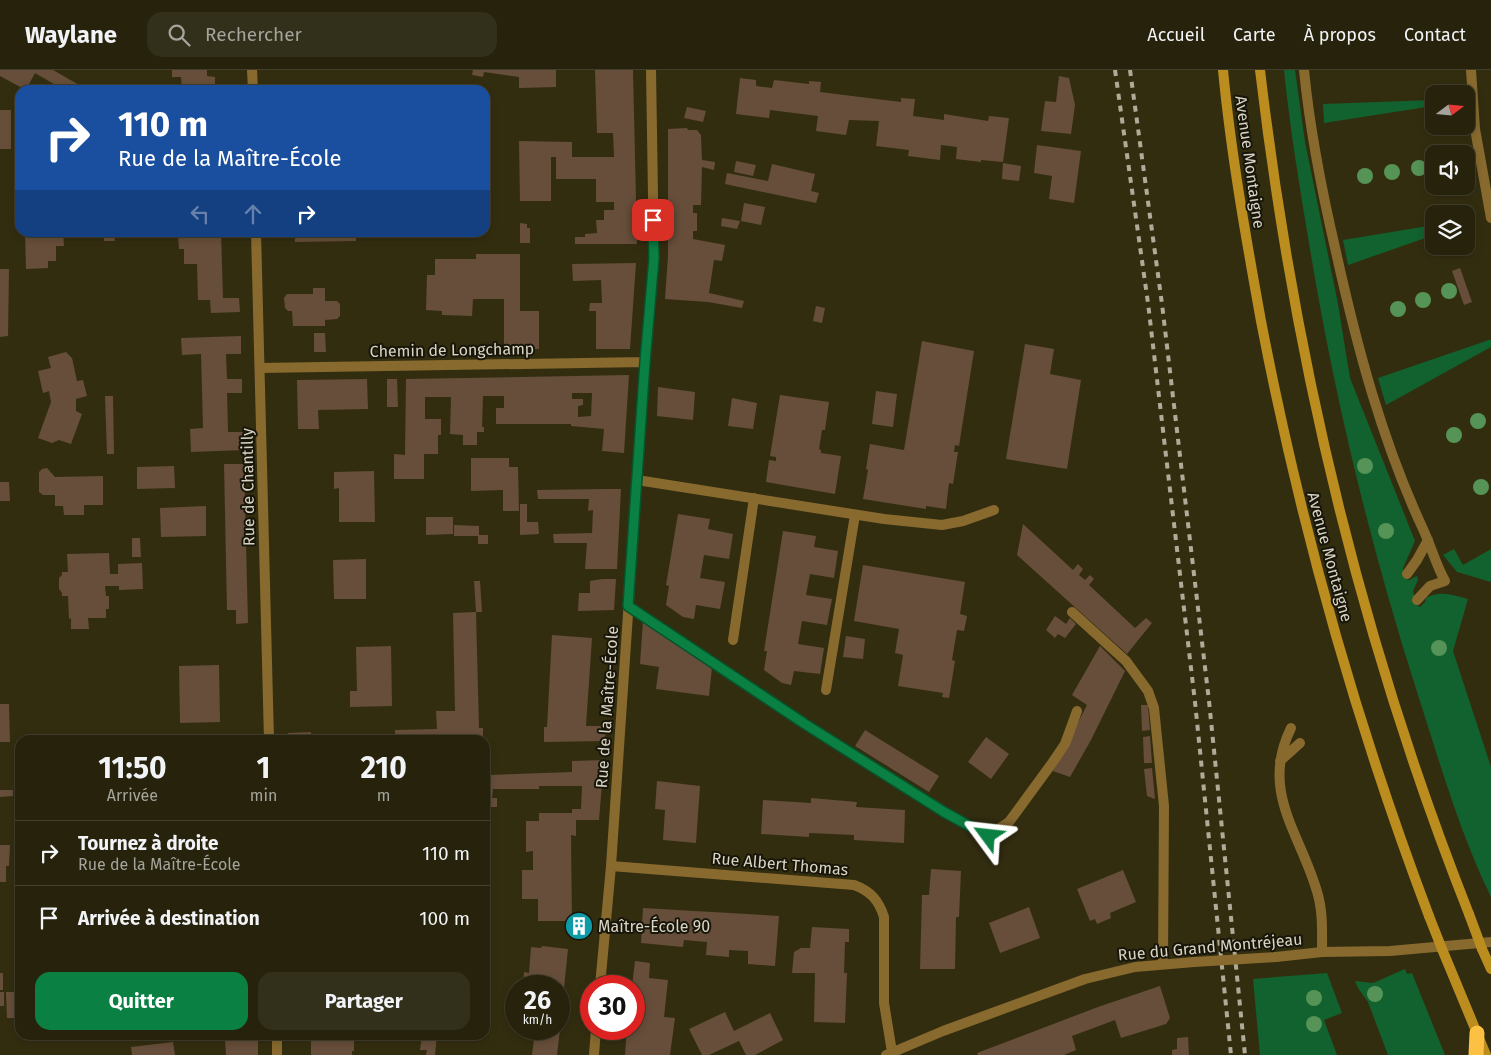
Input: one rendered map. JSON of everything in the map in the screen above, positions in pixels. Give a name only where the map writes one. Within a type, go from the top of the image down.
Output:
[{"type":"highway","points":[[1476,1055],[1477,1033]]},
{"type":"main road","name":"Avenue Montaigne","points":[[1223,70],[1244,228],[1269,364],[1302,514],[1354,697],[1395,824],[1449,968],[1486,1055]]},
{"type":"main road","name":"Avenue Montaigne","points":[[1260,70],[1271,156],[1294,298],[1333,486],[1357,579],[1384,670],[1429,809],[1468,914],[1490,966]]},
{"type":"street","points":[[252,70],[253,85]]},
{"type":"street","name":"Rue de la Maître-École","points":[[601,975],[611,866],[645,362],[654,258],[652,70]]},
{"type":"street","points":[[1304,70],[1321,187],[1360,354],[1407,494],[1445,581],[1430,586],[1417,600]]},
{"type":"street","points":[[1472,70],[1475,129],[1491,218]]},
{"type":"street","name":"Rue de Chantilly","points":[[256,237],[269,735]]},
{"type":"street","name":"Chemin de Longchamp","points":[[260,368],[645,362]]},
{"type":"street","points":[[637,480],[855,515],[942,525],[953,524],[994,510]]},
{"type":"street","points":[[733,640],[754,498]]},
{"type":"street","points":[[826,690],[855,515]]},
{"type":"street","points":[[1407,574],[1428,540]]},
{"type":"street","points":[[628,606],[805,724],[944,812],[988,836],[1009,822],[1050,766],[1065,744],[1077,711]]},
{"type":"street","points":[[1072,612],[1126,661],[1148,691],[1154,708],[1164,806],[1163,963]]},
{"type":"street","points":[[1290,728],[1283,743],[1278,776],[1285,810],[1318,894],[1321,910],[1322,952]]},
{"type":"street","points":[[1280,761],[1300,744]]},
{"type":"street","name":"Rue Albert Thomas","points":[[611,866],[854,885],[870,892],[881,907],[884,917],[884,1002],[889,1054]]},
{"type":"street","name":"Rue du Grand Montréjeau","points":[[889,1054],[943,1031],[1084,979],[1135,967],[1163,963],[1276,957],[1322,952],[1390,951],[1491,942]]},
{"type":"street","points":[[277,1040],[277,1055]]},
{"type":"street","points":[[594,1055],[595,1040]]},
{"type":"green space","points":[[1284,70],[1295,70],[1305,142],[1338,304],[1350,378],[1415,541],[1403,568],[1403,575],[1409,580],[1417,576],[1418,580],[1413,591],[1417,605],[1420,607],[1426,598],[1436,594],[1447,594],[1468,599],[1453,651],[1491,767],[1491,897],[1460,823],[1434,747],[1370,530],[1343,418],[1320,306],[1289,115]]},
{"type":"green space","points":[[1425,100],[1425,107],[1324,123],[1323,104]]},
{"type":"green space","points":[[1425,226],[1425,238],[1348,265],[1343,240]]},
{"type":"green space","points":[[1491,340],[1491,347],[1386,405],[1378,378]]},
{"type":"green space","points":[[1454,549],[1463,565],[1491,549],[1491,582],[1457,572],[1443,555]]},
{"type":"green space","points":[[1405,969],[1407,974],[1412,973],[1445,1055],[1388,1055],[1368,1002],[1355,981],[1373,983]]},
{"type":"green space","points":[[1327,973],[1342,1013],[1324,1020],[1337,1055],[1260,1055],[1253,979]]},
{"type":"building","points":[[0,70],[53,70],[79,85],[55,85],[35,73],[29,85],[17,85],[0,76]]},
{"type":"building","points":[[172,70],[207,70],[207,76],[215,77],[215,85],[182,85],[181,77],[172,77]]},
{"type":"building","points":[[473,70],[556,70],[556,87],[519,88],[519,77],[484,72],[483,77],[472,75]]},
{"type":"building","points":[[595,70],[633,70],[637,244],[575,244],[575,237],[585,237],[585,234],[597,233],[596,220],[604,220],[604,210],[614,210],[614,202],[596,202],[596,179],[556,179],[556,157],[551,157],[551,201],[520,201],[519,141],[572,142],[572,157],[614,157],[613,133],[597,133]]},
{"type":"building","points":[[1059,76],[1069,78],[1075,105],[1071,134],[1041,131],[1045,101],[1056,102]]},
{"type":"building","points":[[740,78],[756,80],[756,86],[772,88],[774,80],[809,84],[809,81],[821,82],[820,92],[901,102],[901,98],[915,99],[913,116],[944,120],[944,114],[988,121],[989,116],[1009,118],[1003,162],[956,159],[957,147],[941,145],[940,160],[908,156],[909,150],[876,146],[879,121],[849,120],[846,135],[816,131],[818,116],[770,110],[769,118],[736,114]]},
{"type":"building","points":[[687,107],[706,111],[703,122],[684,118]]},
{"type":"building","points":[[0,110],[11,110],[11,149],[0,149]]},
{"type":"building","points":[[687,128],[688,130],[697,130],[701,135],[702,160],[715,162],[714,170],[702,167],[701,205],[693,205],[693,213],[697,213],[697,231],[693,231],[693,239],[725,245],[722,261],[714,260],[709,293],[744,301],[742,308],[708,302],[665,299],[668,256],[668,129]]},
{"type":"building","points":[[1037,145],[1081,151],[1074,203],[1049,199],[1052,176],[1034,173]]},
{"type":"building","points":[[736,161],[756,165],[753,176],[734,172]]},
{"type":"building","points":[[1003,163],[1021,166],[1019,181],[1002,179]]},
{"type":"building","points":[[772,164],[815,174],[811,191],[819,193],[816,203],[725,184],[727,173],[768,181]]},
{"type":"building","points":[[744,203],[765,207],[761,225],[741,221]]},
{"type":"building","points":[[722,218],[740,221],[737,229],[721,226]]},
{"type":"building","points":[[520,223],[527,224],[527,228],[530,228],[530,243],[520,243]]},
{"type":"building","points":[[25,237],[63,237],[64,246],[56,246],[56,261],[48,261],[48,268],[26,269]]},
{"type":"building","points":[[104,237],[115,237],[115,241],[104,241]]},
{"type":"building","points":[[178,237],[221,237],[223,298],[239,298],[240,312],[211,313],[210,300],[198,300],[197,264],[184,264],[184,249],[179,249]]},
{"type":"building","points":[[295,237],[356,237],[356,241],[295,242]]},
{"type":"building","points":[[476,254],[520,254],[520,311],[539,311],[539,349],[504,350],[504,299],[473,299],[472,316],[442,315],[442,311],[426,310],[427,275],[435,275],[435,259],[476,259]]},
{"type":"building","points":[[636,263],[630,349],[596,349],[596,311],[589,311],[590,303],[602,303],[601,280],[573,281],[572,264]]},
{"type":"building","points":[[1460,268],[1472,302],[1464,305],[1452,271]]},
{"type":"building","points":[[0,269],[9,269],[8,336],[0,337]]},
{"type":"building","points":[[313,288],[325,288],[325,301],[337,301],[340,304],[340,316],[337,319],[325,320],[325,326],[293,326],[292,311],[288,311],[285,308],[284,298],[287,294],[313,294]]},
{"type":"building","points":[[816,306],[825,308],[822,323],[813,321]]},
{"type":"building","points":[[314,333],[325,333],[326,352],[314,352]]},
{"type":"building","points":[[241,336],[241,354],[226,354],[227,379],[242,379],[242,393],[227,393],[228,432],[243,432],[244,450],[191,452],[190,429],[203,428],[201,354],[182,355],[181,338]]},
{"type":"building","points":[[922,341],[974,351],[959,446],[955,445],[954,452],[958,452],[953,484],[949,483],[946,509],[926,506],[926,509],[863,499],[870,444],[904,450]]},
{"type":"building","points":[[1025,344],[1054,349],[1050,374],[1081,380],[1067,469],[1006,459]]},
{"type":"building","points":[[66,352],[72,358],[77,381],[83,380],[87,396],[76,399],[76,411],[82,414],[71,444],[59,440],[52,443],[38,438],[51,402],[49,391],[43,393],[38,371],[51,368],[48,357]]},
{"type":"building","points":[[629,375],[624,453],[602,451],[604,429],[571,426],[571,424],[496,424],[496,408],[504,408],[504,396],[483,396],[482,427],[484,427],[484,432],[477,432],[477,445],[463,445],[463,435],[450,434],[451,397],[425,397],[425,419],[441,419],[441,435],[438,435],[438,454],[424,454],[424,479],[394,479],[394,454],[405,455],[406,379]],"holes":[[[572,393],[592,393],[591,416],[578,417],[578,406],[583,405],[583,399],[572,399]]]},
{"type":"building","points":[[367,379],[368,409],[318,410],[319,429],[298,429],[297,380]]},
{"type":"building","points":[[387,379],[397,379],[398,407],[387,407]]},
{"type":"building","points":[[658,387],[695,392],[693,420],[657,416]]},
{"type":"building","points":[[876,391],[897,394],[893,427],[872,424]]},
{"type":"building","points":[[780,395],[829,402],[825,430],[822,430],[819,449],[821,453],[841,456],[835,494],[766,482],[769,460],[776,461],[776,457],[770,456]]},
{"type":"building","points":[[105,396],[113,396],[114,454],[107,454]]},
{"type":"building","points":[[732,398],[757,403],[753,429],[728,426]]},
{"type":"building","points":[[471,458],[509,458],[509,467],[518,467],[519,511],[503,511],[503,490],[471,491]]},
{"type":"building","points":[[224,464],[244,464],[248,623],[236,624],[236,610],[227,610]]},
{"type":"building","points":[[174,466],[175,488],[137,489],[137,467]]},
{"type":"building","points":[[47,468],[55,477],[103,476],[103,505],[84,505],[84,515],[64,515],[63,506],[55,506],[55,495],[43,495],[39,492],[39,472]]},
{"type":"building","points":[[374,471],[375,522],[339,522],[339,488],[334,489],[334,472]]},
{"type":"building","points":[[0,482],[9,482],[10,501],[0,501]]},
{"type":"building","points":[[621,489],[617,569],[585,569],[587,543],[554,543],[553,534],[592,533],[593,510],[588,511],[589,499],[538,499],[537,490]]},
{"type":"building","points":[[520,504],[527,504],[527,522],[538,522],[539,534],[520,535]]},
{"type":"building","points":[[206,506],[206,536],[161,537],[160,508]]},
{"type":"building","points":[[678,514],[710,519],[708,529],[733,534],[729,559],[704,555],[700,578],[725,582],[720,609],[696,605],[694,619],[683,617],[666,605],[669,586],[666,585]]},
{"type":"building","points":[[426,517],[453,517],[453,534],[426,535]]},
{"type":"building","points":[[1023,524],[1073,570],[1078,564],[1083,569],[1079,575],[1085,580],[1090,575],[1094,579],[1089,585],[1135,628],[1146,618],[1152,623],[1127,654],[1017,555]]},
{"type":"building","points":[[454,525],[479,526],[479,535],[488,535],[488,544],[478,544],[478,536],[454,536]]},
{"type":"building","points":[[783,531],[816,536],[814,547],[838,551],[834,578],[810,574],[806,595],[832,599],[827,625],[802,621],[798,644],[824,648],[820,674],[794,671],[791,685],[782,683],[764,670],[767,651],[764,651]]},
{"type":"building","points":[[132,538],[140,538],[141,557],[132,557]]},
{"type":"building","points":[[109,553],[110,574],[118,574],[118,564],[142,563],[143,589],[119,590],[119,586],[105,586],[106,596],[109,596],[109,609],[106,609],[106,618],[88,618],[89,629],[71,629],[68,596],[62,596],[59,589],[59,578],[62,572],[68,572],[67,554]]},
{"type":"building","points":[[366,559],[366,599],[334,599],[333,560]]},
{"type":"building","points":[[863,565],[965,582],[960,614],[967,616],[964,631],[957,630],[952,660],[955,661],[949,698],[942,697],[943,693],[898,686],[903,655],[895,653],[899,629],[854,621]]},
{"type":"building","points":[[616,579],[614,610],[578,611],[579,593],[590,593],[590,581]]},
{"type":"building","points":[[474,581],[480,581],[482,612],[476,612]]},
{"type":"building","points":[[476,612],[479,728],[483,728],[483,735],[395,735],[395,730],[437,729],[436,711],[455,711],[453,613]]},
{"type":"building","points":[[1055,616],[1066,624],[1070,618],[1076,624],[1065,638],[1058,634],[1055,638],[1046,630]]},
{"type":"building","points":[[643,620],[712,667],[709,696],[656,689],[659,667],[640,664]]},
{"type":"building","points":[[552,635],[592,638],[586,726],[606,726],[605,741],[544,742],[544,727],[547,727]]},
{"type":"building","points":[[846,636],[865,639],[863,659],[843,657]]},
{"type":"building","points":[[391,646],[392,706],[350,707],[350,691],[357,691],[356,647]]},
{"type":"building","points":[[1100,646],[1125,671],[1091,740],[1070,777],[1053,771],[1087,705],[1072,695]]},
{"type":"building","points":[[219,665],[220,722],[180,723],[179,666]]},
{"type":"building","points":[[0,704],[9,704],[10,742],[0,742]]},
{"type":"building","points":[[1141,705],[1148,705],[1150,730],[1142,731]]},
{"type":"building","points":[[865,730],[939,776],[929,792],[855,746]]},
{"type":"building","points":[[311,732],[311,735],[288,735],[288,733]]},
{"type":"building","points":[[1150,736],[1152,763],[1144,763],[1143,737]]},
{"type":"building","points":[[986,737],[1009,754],[991,779],[968,762]]},
{"type":"building","points":[[604,760],[599,820],[576,820],[576,836],[571,835],[572,921],[591,920],[590,931],[568,932],[567,921],[538,921],[538,899],[522,899],[522,870],[533,870],[533,851],[526,852],[526,821],[539,821],[539,813],[572,813],[572,809],[581,809],[582,786],[539,786],[539,789],[493,789],[492,798],[497,798],[497,807],[490,807],[490,775],[572,772],[572,761]]},
{"type":"building","points":[[1152,768],[1155,799],[1147,796],[1144,769]]},
{"type":"building","points":[[657,781],[700,786],[696,843],[663,840],[665,810],[655,809]]},
{"type":"building","points":[[0,790],[13,790],[13,796],[0,797]]},
{"type":"building","points":[[811,798],[857,802],[856,807],[905,810],[904,843],[854,840],[854,835],[809,833],[809,837],[761,834],[763,800],[811,803]]},
{"type":"building","points":[[0,845],[10,845],[9,866],[6,866],[6,882],[0,882]]},
{"type":"building","points":[[931,869],[961,871],[959,917],[956,917],[955,969],[920,969],[922,895],[929,895]]},
{"type":"building","points":[[1123,870],[1136,902],[1110,913],[1111,918],[1097,924],[1095,919],[1090,921],[1077,889]]},
{"type":"building","points":[[1029,907],[1040,938],[1000,953],[989,923]]},
{"type":"building","points":[[643,908],[779,916],[775,966],[748,964],[748,951],[729,950],[729,957],[706,955],[707,942],[684,940],[683,947],[641,943]]},
{"type":"building","points":[[812,927],[849,929],[849,942],[845,942],[844,973],[847,973],[845,1023],[814,1022],[815,973],[792,973],[794,952],[801,948],[810,948]]},
{"type":"building","points":[[542,946],[568,949],[565,975],[524,975],[524,972],[529,973],[531,947],[541,948]]},
{"type":"building","points":[[635,961],[650,963],[649,978],[668,980],[664,1017],[675,1018],[670,1055],[625,1055],[626,1040],[645,1040],[645,975],[633,975]]},
{"type":"building","points":[[0,973],[3,973],[3,990],[0,990]]},
{"type":"building","points":[[1160,986],[1170,1018],[1166,1024],[1121,1038],[1115,1020],[1072,1036],[1076,1050],[1064,1055],[978,1055],[977,1053],[1098,1007]]},
{"type":"building","points":[[0,992],[4,992],[4,1006],[0,1006]]},
{"type":"building","points":[[6,992],[15,992],[15,1018],[7,1018]]},
{"type":"building","points":[[725,1012],[734,1031],[770,1013],[783,1040],[755,1055],[746,1055],[739,1041],[709,1055],[702,1055],[689,1029]]},
{"type":"building","points":[[1188,1037],[1189,1055],[1172,1055],[1172,1050],[1177,1049],[1177,1038]]},
{"type":"building","points":[[225,1040],[258,1040],[258,1055],[226,1055]]},
{"type":"building","points":[[311,1040],[354,1040],[352,1055],[311,1055]]},
{"type":"building","points":[[421,1040],[436,1040],[435,1055],[426,1055],[427,1050],[420,1050]]},
{"type":"building","points":[[534,1040],[559,1040],[557,1055],[532,1055]]},
{"type":"building","points":[[173,1042],[175,1055],[132,1055],[131,1047]]},
{"type":"railway","points":[[1115,70],[1148,303],[1195,702],[1231,1055]]},
{"type":"railway","points":[[1130,70],[1162,304],[1209,701],[1245,1055]]},
{"type":"place","name":"Maître-École 90","points":[[579,926]]},
{"type":"route","points":[[653,220],[654,258],[628,606],[805,724],[944,812],[988,836]]}]
